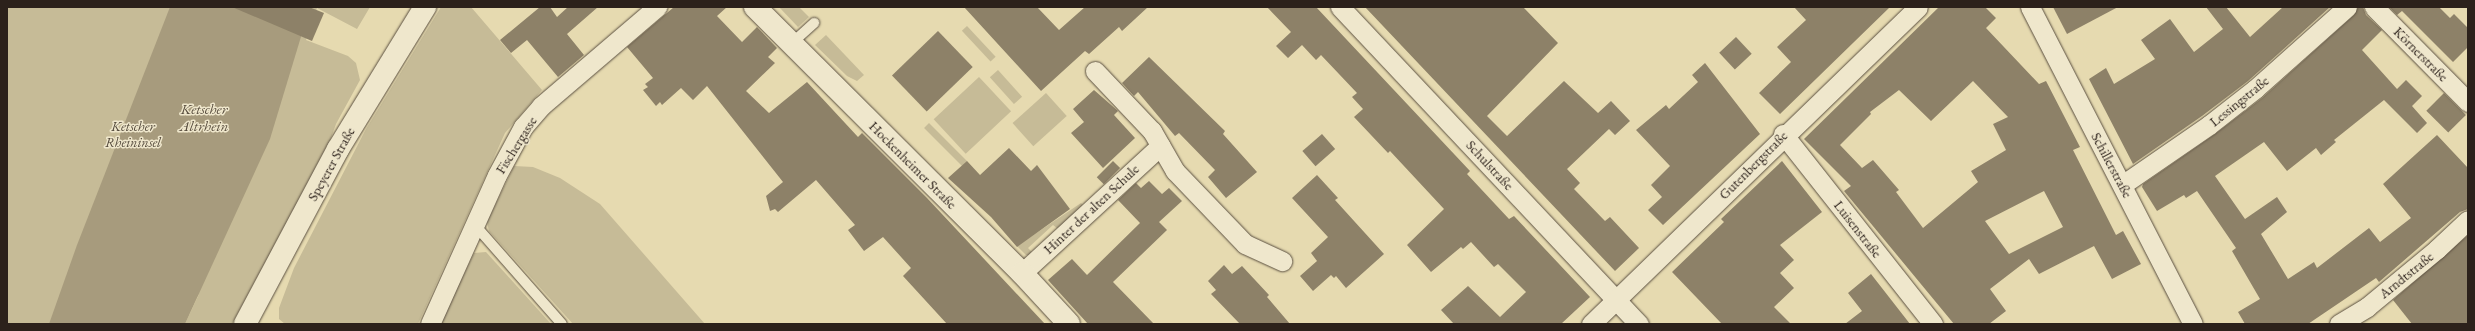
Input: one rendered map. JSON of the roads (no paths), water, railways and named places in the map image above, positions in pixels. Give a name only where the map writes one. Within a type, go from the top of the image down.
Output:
[{"type":"street","name":"Speyerer Straße","points":[[251,321],[338,149],[425,7]]},
{"type":"street","name":"Fischergasse","points":[[430,324],[497,175],[523,127],[541,106],[657,7]]},
{"type":"street","name":"Hockenheimer Straße","points":[[755,7],[1022,273],[1069,324]]},
{"type":"street","name":"Schulstraße","points":[[1340,7],[1639,324]]},
{"type":"street","name":"Gutenbergstraße","points":[[1591,324],[1784,134],[1918,7]]},
{"type":"street","name":"Schillerstraße","points":[[2030,7],[2193,324]]},
{"type":"street","name":"Lessingstraße","points":[[2122,185],[2215,121],[2347,7]]},
{"type":"street","name":"Körnerstraße","points":[[2374,7],[2468,102]]},
{"type":"street","points":[[1095,71],[1152,132],[1175,171],[1245,244],[1282,261]]},
{"type":"street","name":"Luisenstraße","points":[[1784,134],[1933,324]]},
{"type":"street","name":"Hinter der alten Schule","points":[[1022,273],[1160,146]]},
{"type":"street","name":"Arndtstraße","points":[[2338,324],[2367,307],[2437,249],[2468,220]]},
{"type":"lane","points":[[792,43],[814,23]]},
{"type":"lane","points":[[474,224],[562,324]]},
{"type":"water","name":"Ketscher Altrhein","points":[[170,7],[310,7],[270,139],[185,324],[49,324],[77,245]]},
{"type":"park label","name":"Ketscher Rheininsel","points":[[133,134]]}]
